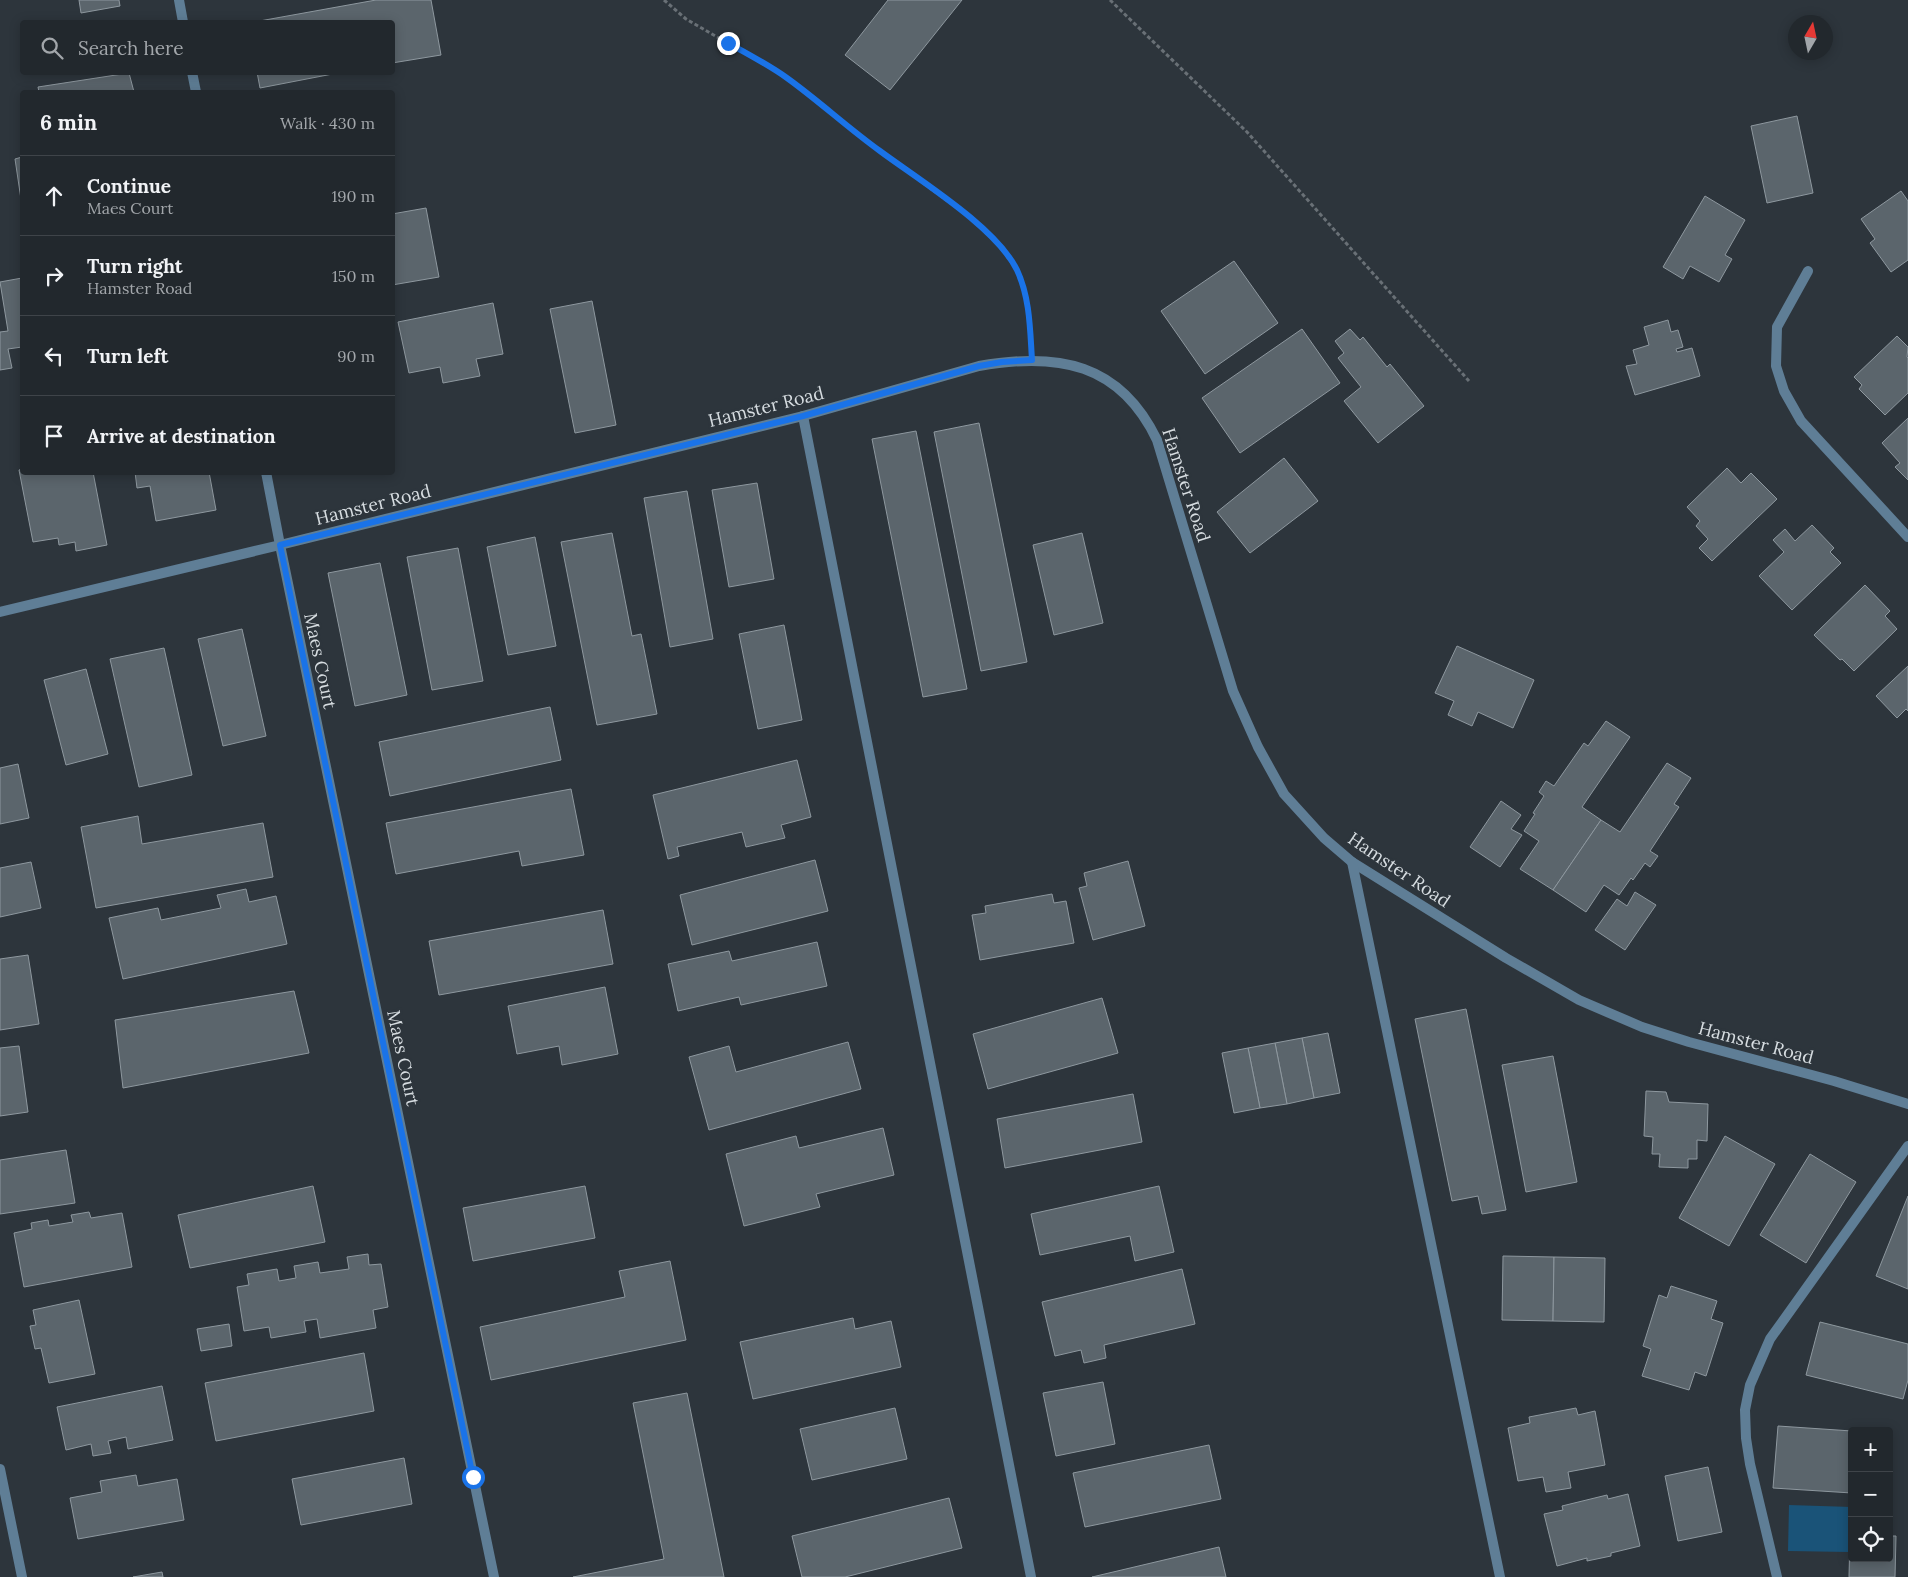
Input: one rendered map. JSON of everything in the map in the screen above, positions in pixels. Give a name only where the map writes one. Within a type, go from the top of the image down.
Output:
[{"type":"street","points":[[179,0],[183,20]]},
{"type":"street","points":[[193,75],[196,90]]},
{"type":"street","points":[[1808,271],[1776,327],[1776,366],[1784,391],[1802,421],[1908,537]]},
{"type":"street","name":"Hamster Road","points":[[0,612],[803,416],[979,366],[1032,360],[1081,367],[1102,377],[1129,398],[1147,420],[1157,440],[1233,690],[1244,718],[1284,794],[1324,838],[1352,862],[1545,982],[1606,1012],[1642,1027],[1689,1042],[1834,1081],[1908,1104]]},
{"type":"street","points":[[803,416],[1031,1577]]},
{"type":"street","name":"Maes Court","points":[[267,475],[494,1577]]},
{"type":"street","points":[[1352,862],[1500,1577]]},
{"type":"street","points":[[1777,1577],[1750,1464],[1746,1438],[1745,1410],[1750,1385],[1770,1339],[1908,1146]]},
{"type":"street","points":[[0,1468],[22,1577]]},
{"type":"path","points":[[664,0],[686,19],[786,77],[877,149],[968,216],[1000,246],[1016,269],[1024,288],[1028,306],[1032,360]]},
{"type":"path","points":[[1110,0],[1247,132],[1469,381]]},
{"type":"shaded area","points":[[1789,1505],[1848,1507],[1848,1552],[1788,1551]]},
{"type":"building","points":[[79,0],[119,0],[120,6],[81,13]]},
{"type":"building","points":[[376,0],[431,0],[441,55],[395,63],[395,20],[265,20]]},
{"type":"building","points":[[888,0],[962,0],[890,90],[845,55]]},
{"type":"building","points":[[116,75],[130,75],[133,90],[39,90],[38,87]]},
{"type":"building","points":[[258,75],[327,75],[260,88]]},
{"type":"building","points":[[1797,116],[1813,193],[1767,203],[1751,126]]},
{"type":"building","points":[[20,158],[20,193],[15,159]]},
{"type":"building","points":[[1901,191],[1908,201],[1908,260],[1891,272],[1870,243],[1875,239],[1861,219]]},
{"type":"building","points":[[1705,196],[1745,220],[1725,255],[1732,259],[1719,282],[1690,266],[1683,279],[1663,267]]},
{"type":"building","points":[[426,208],[439,277],[395,284],[395,213]]},
{"type":"building","points":[[1234,261],[1278,323],[1205,374],[1161,311]]},
{"type":"building","points":[[20,278],[20,347],[8,349],[12,368],[0,370],[0,332],[8,331],[0,282]]},
{"type":"building","points":[[592,301],[616,425],[575,433],[550,309]]},
{"type":"building","points":[[493,303],[503,354],[476,359],[480,376],[443,383],[440,367],[409,373],[398,322]]},
{"type":"building","points":[[1668,320],[1671,332],[1678,330],[1683,347],[1676,349],[1677,352],[1692,348],[1700,376],[1635,395],[1626,366],[1637,364],[1633,350],[1649,345],[1644,327]]},
{"type":"building","points":[[1302,329],[1340,383],[1240,453],[1202,398]]},
{"type":"building","points":[[1350,329],[1360,340],[1363,337],[1387,367],[1390,364],[1424,406],[1378,443],[1344,401],[1361,387],[1338,358],[1344,353],[1335,341]]},
{"type":"building","points":[[1897,336],[1908,347],[1908,393],[1885,415],[1859,389],[1862,385],[1854,377]]},
{"type":"building","points":[[1908,418],[1908,480],[1895,467],[1900,463],[1882,443]]},
{"type":"building","points":[[979,423],[1027,662],[981,671],[934,432]]},
{"type":"building","points":[[916,431],[967,689],[923,697],[872,439]]},
{"type":"building","points":[[1284,458],[1318,501],[1250,553],[1217,512]]},
{"type":"building","points":[[1727,468],[1741,483],[1751,473],[1777,499],[1712,561],[1699,548],[1708,539],[1696,526],[1700,521],[1687,507]]},
{"type":"building","points":[[19,470],[20,475],[94,475],[107,545],[76,551],[75,542],[59,545],[58,538],[33,542]]},
{"type":"building","points":[[135,475],[210,475],[216,510],[156,521],[150,486],[137,488]]},
{"type":"building","points":[[757,483],[774,579],[729,587],[712,490]]},
{"type":"building","points":[[687,491],[713,639],[670,647],[644,498]]},
{"type":"building","points":[[1812,525],[1834,548],[1830,552],[1841,563],[1792,610],[1759,576],[1784,552],[1773,540],[1785,529],[1795,541]]},
{"type":"building","points":[[612,533],[632,636],[641,634],[657,714],[597,725],[561,542]]},
{"type":"building","points":[[1082,533],[1103,623],[1054,635],[1033,545]]},
{"type":"building","points":[[535,537],[556,646],[508,655],[487,547]]},
{"type":"building","points":[[458,548],[483,681],[432,690],[407,557]]},
{"type":"building","points":[[380,563],[407,695],[355,706],[328,573]]},
{"type":"building","points":[[1865,585],[1890,611],[1885,616],[1897,629],[1854,671],[1814,635]]},
{"type":"building","points":[[784,625],[802,720],[758,729],[739,634]]},
{"type":"building","points":[[242,629],[266,736],[223,746],[198,639]]},
{"type":"building","points":[[1457,646],[1534,680],[1513,728],[1478,712],[1472,726],[1448,715],[1454,701],[1435,693]]},
{"type":"building","points":[[164,648],[192,775],[139,787],[110,659]]},
{"type":"building","points":[[1908,666],[1908,711],[1906,709],[1897,718],[1876,696]]},
{"type":"building","points":[[86,669],[108,754],[66,765],[44,680]]},
{"type":"building","points":[[550,707],[561,760],[390,796],[379,742]]},
{"type":"building","points":[[1606,721],[1630,737],[1582,807],[1601,820],[1553,890],[1520,869],[1539,841],[1524,831],[1544,796],[1539,792],[1546,781],[1554,786],[1584,743],[1588,746]]},
{"type":"building","points":[[797,760],[811,817],[781,825],[785,838],[746,847],[742,832],[677,847],[679,856],[668,859],[653,795]]},
{"type":"building","points":[[1667,763],[1691,778],[1674,804],[1679,807],[1650,851],[1658,856],[1650,867],[1645,863],[1619,895],[1604,885],[1586,912],[1553,890],[1601,820],[1620,832]]},
{"type":"building","points":[[18,764],[29,818],[0,824],[0,768]]},
{"type":"building","points":[[571,789],[584,855],[522,866],[519,851],[396,874],[386,823]]},
{"type":"building","points":[[1501,801],[1521,815],[1511,829],[1522,835],[1500,867],[1470,847]]},
{"type":"building","points":[[138,816],[142,844],[263,823],[273,877],[96,908],[81,827]]},
{"type":"building","points":[[815,860],[828,911],[692,945],[680,895]]},
{"type":"building","points":[[1128,861],[1145,926],[1093,940],[1079,888],[1087,886],[1084,873]]},
{"type":"building","points":[[31,862],[41,908],[0,917],[0,868]]},
{"type":"building","points":[[246,889],[249,902],[276,896],[287,944],[123,979],[109,918],[158,908],[161,920],[221,908],[217,895]]},
{"type":"building","points":[[1635,892],[1656,905],[1625,950],[1595,930],[1617,899],[1627,906]]},
{"type":"building","points":[[1052,894],[1054,903],[1066,901],[1074,943],[980,960],[972,915],[986,913],[985,906]]},
{"type":"building","points":[[603,910],[613,964],[439,995],[429,941]]},
{"type":"building","points":[[817,942],[827,986],[741,1005],[739,997],[678,1011],[668,964],[729,951],[732,961]]},
{"type":"building","points":[[28,955],[39,1024],[0,1030],[0,959]]},
{"type":"building","points":[[605,987],[618,1054],[562,1065],[559,1046],[517,1054],[508,1006]]},
{"type":"building","points":[[294,991],[309,1053],[123,1088],[115,1020]]},
{"type":"building","points":[[1102,998],[1118,1053],[988,1089],[973,1034]]},
{"type":"building","points":[[1466,1009],[1506,1210],[1482,1214],[1478,1196],[1452,1201],[1415,1019]]},
{"type":"building","points":[[1328,1033],[1340,1093],[1314,1098],[1302,1038]]},
{"type":"building","points":[[1302,1038],[1314,1098],[1287,1104],[1275,1043]]},
{"type":"building","points":[[848,1042],[861,1089],[709,1130],[689,1057],[729,1046],[736,1072]]},
{"type":"building","points":[[1275,1043],[1287,1104],[1260,1108],[1248,1048]]},
{"type":"building","points":[[19,1046],[28,1112],[0,1116],[0,1048]]},
{"type":"building","points":[[1248,1048],[1260,1108],[1234,1113],[1222,1053]]},
{"type":"building","points":[[1553,1056],[1577,1182],[1526,1192],[1502,1065]]},
{"type":"building","points":[[1646,1091],[1666,1092],[1669,1102],[1708,1104],[1707,1141],[1697,1140],[1697,1159],[1688,1159],[1688,1168],[1659,1167],[1660,1154],[1652,1154],[1653,1137],[1644,1136]]},
{"type":"building","points":[[1133,1094],[1142,1142],[1005,1168],[997,1119]]},
{"type":"building","points":[[883,1128],[894,1175],[816,1194],[820,1207],[744,1226],[726,1154],[796,1136],[799,1148]]},
{"type":"building","points":[[1725,1136],[1775,1164],[1729,1246],[1679,1218]]},
{"type":"building","points":[[66,1150],[75,1203],[0,1214],[0,1160]]},
{"type":"building","points":[[1810,1154],[1856,1182],[1806,1263],[1760,1235]]},
{"type":"building","points":[[313,1186],[325,1242],[190,1268],[178,1215]]},
{"type":"building","points":[[585,1186],[595,1238],[473,1261],[463,1208]]},
{"type":"building","points":[[1159,1186],[1174,1252],[1135,1261],[1130,1236],[1040,1255],[1031,1214]]},
{"type":"building","points":[[1908,1196],[1908,1289],[1876,1276]]},
{"type":"building","points":[[89,1212],[91,1218],[122,1213],[132,1267],[24,1287],[14,1233],[32,1229],[31,1223],[48,1220],[49,1226],[73,1222],[71,1215]]},
{"type":"building","points":[[368,1254],[369,1265],[381,1264],[388,1307],[373,1310],[376,1328],[320,1338],[317,1319],[304,1321],[306,1332],[271,1338],[269,1327],[244,1331],[237,1287],[249,1285],[247,1274],[277,1269],[279,1281],[296,1278],[294,1266],[318,1262],[320,1273],[349,1269],[347,1257]]},
{"type":"building","points":[[1503,1256],[1554,1257],[1553,1321],[1502,1320]]},
{"type":"building","points":[[1554,1257],[1605,1258],[1604,1322],[1553,1321]]},
{"type":"building","points":[[670,1261],[686,1340],[491,1380],[480,1327],[625,1297],[619,1271]]},
{"type":"building","points":[[1182,1269],[1195,1324],[1104,1345],[1106,1358],[1084,1363],[1081,1350],[1055,1356],[1042,1302]]},
{"type":"building","points":[[1671,1286],[1717,1301],[1711,1319],[1723,1323],[1706,1376],[1695,1372],[1689,1390],[1642,1376],[1651,1349],[1643,1346],[1659,1295],[1667,1298]]},
{"type":"building","points":[[79,1300],[95,1374],[49,1383],[41,1348],[35,1349],[30,1326],[36,1325],[33,1310]]},
{"type":"building","points":[[853,1318],[855,1329],[891,1321],[901,1367],[753,1399],[740,1342]]},
{"type":"building","points":[[1820,1322],[1908,1344],[1908,1380],[1903,1399],[1806,1375]]},
{"type":"building","points":[[229,1324],[232,1346],[201,1351],[197,1329]]},
{"type":"building","points":[[364,1353],[374,1411],[216,1441],[205,1383]]},
{"type":"building","points":[[1103,1382],[1115,1444],[1056,1456],[1043,1393]]},
{"type":"building","points":[[162,1386],[173,1440],[128,1449],[126,1437],[108,1441],[111,1453],[93,1456],[91,1444],[66,1450],[57,1407]]},
{"type":"building","points":[[687,1393],[724,1577],[573,1577],[664,1559],[633,1403]]},
{"type":"building","points":[[895,1408],[907,1459],[812,1480],[800,1429]]},
{"type":"building","points":[[1576,1408],[1578,1415],[1595,1411],[1605,1465],[1568,1472],[1571,1488],[1546,1492],[1543,1477],[1518,1481],[1508,1428],[1530,1423],[1529,1417]]},
{"type":"building","points":[[1778,1426],[1848,1431],[1848,1493],[1773,1488]]},
{"type":"building","points":[[1209,1445],[1221,1499],[1085,1527],[1073,1473]]},
{"type":"building","points":[[404,1458],[412,1504],[301,1525],[292,1479]]},
{"type":"building","points":[[1708,1467],[1722,1532],[1678,1541],[1665,1476]]},
{"type":"building","points":[[136,1475],[138,1486],[177,1479],[184,1520],[78,1539],[70,1498],[102,1492],[100,1481]]},
{"type":"building","points":[[1628,1494],[1640,1546],[1611,1553],[1611,1556],[1587,1561],[1587,1558],[1557,1566],[1544,1514],[1563,1510],[1562,1506],[1607,1495],[1608,1499]]},
{"type":"building","points":[[949,1498],[962,1548],[845,1577],[802,1577],[792,1536]]},
{"type":"building","points":[[1893,1536],[1896,1536],[1895,1577],[1849,1577],[1849,1562],[1893,1562]]},
{"type":"building","points":[[1219,1547],[1226,1577],[1092,1577]]},
{"type":"building","points":[[162,1572],[163,1577],[133,1577]]},
{"type":"route","points":[[473,1477],[280,545],[803,416],[979,366],[1032,360],[1028,306],[1024,288],[1016,269],[1000,246],[968,216],[877,149],[786,77],[728,43]]}]
